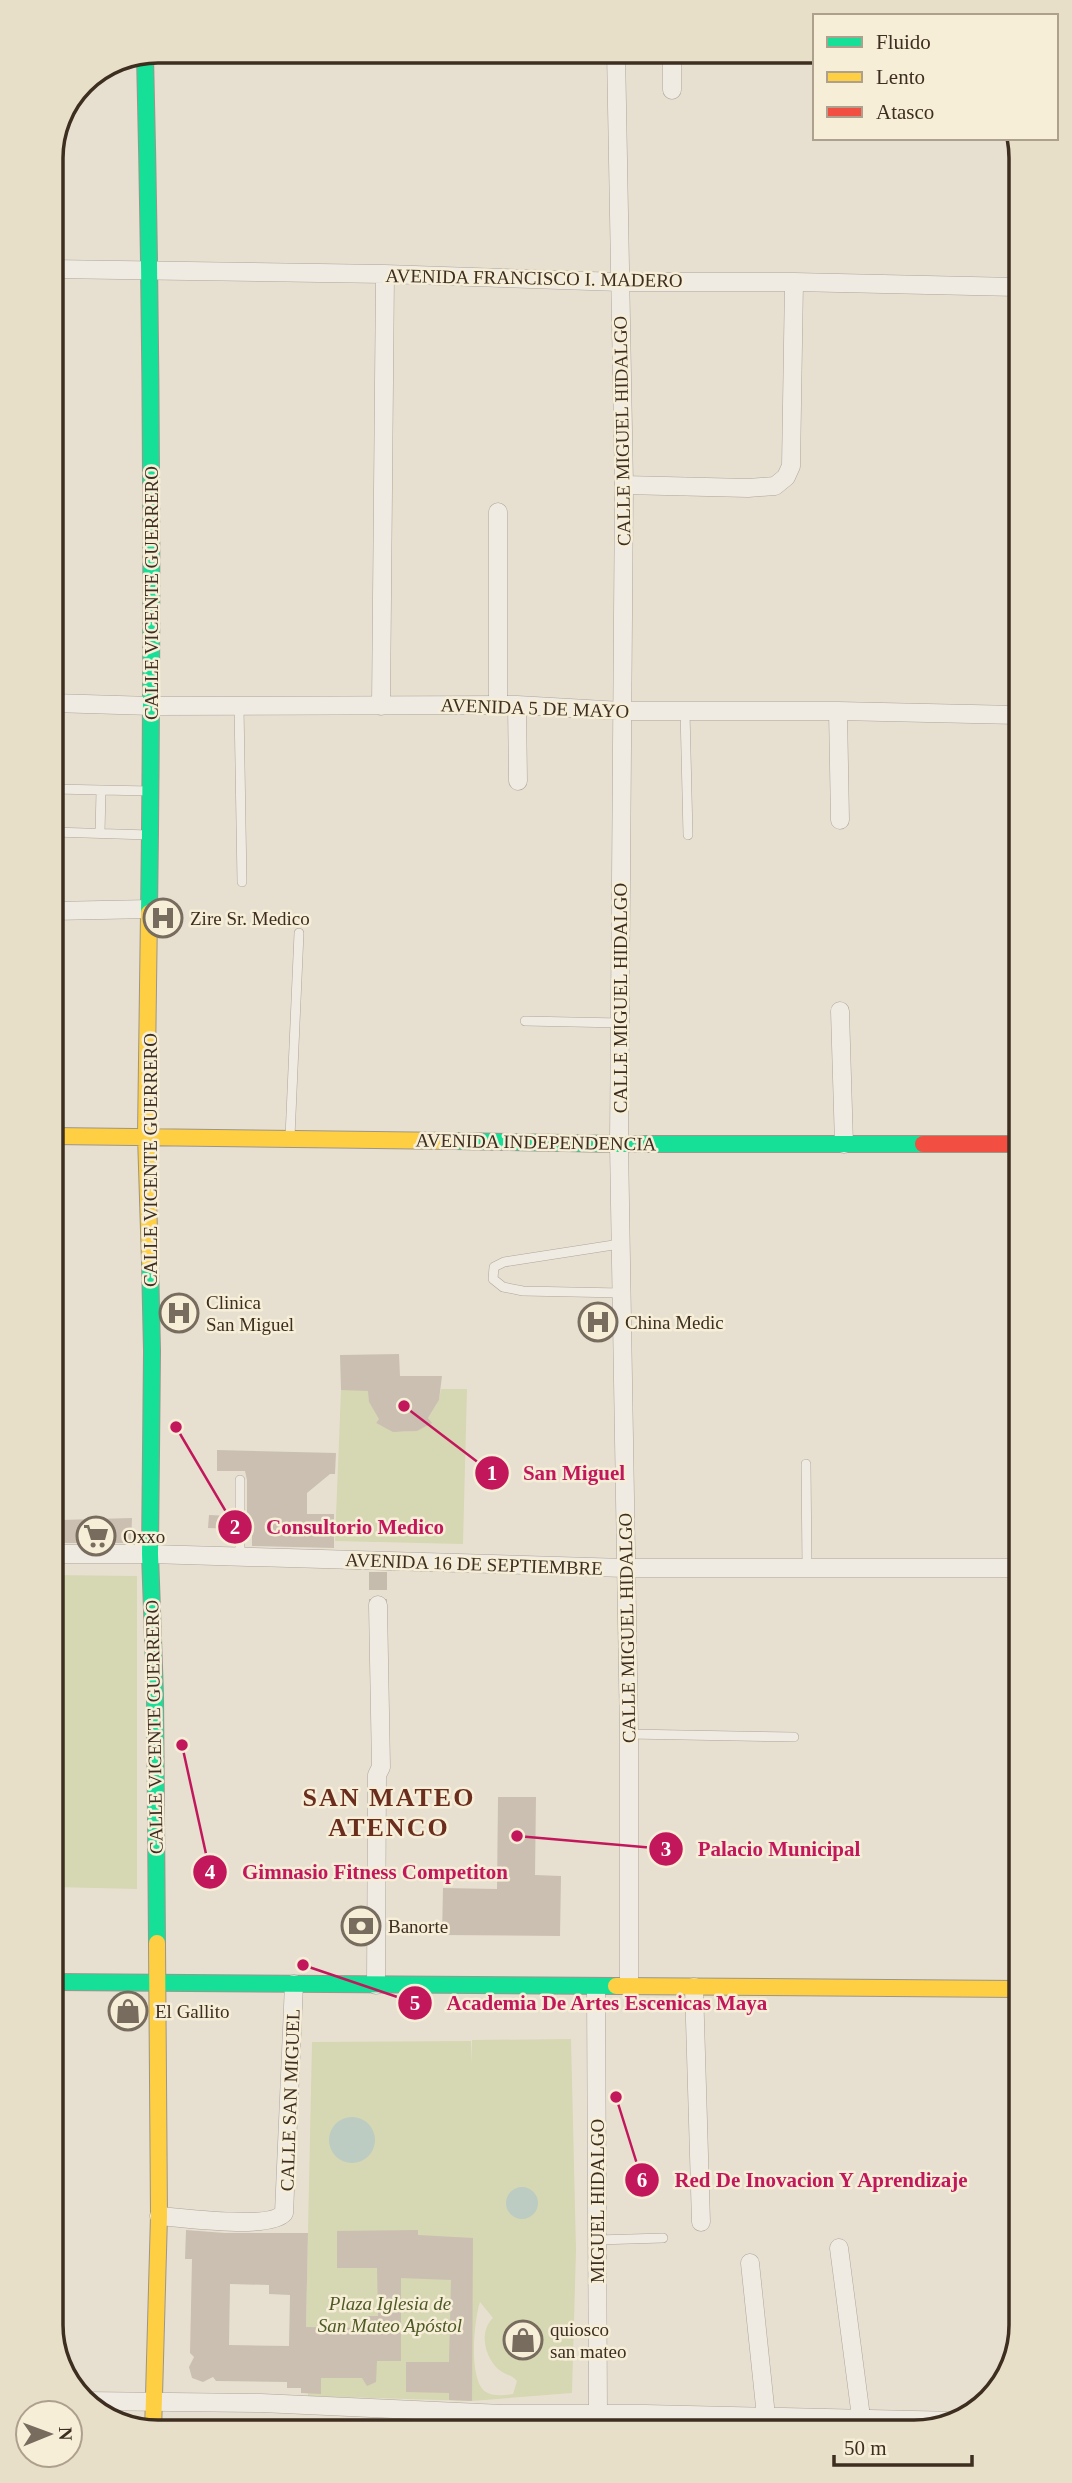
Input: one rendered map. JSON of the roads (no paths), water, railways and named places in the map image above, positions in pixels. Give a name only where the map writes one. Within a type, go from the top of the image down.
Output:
[{"type":"street","name":"CALLE MIGUEL HIDALGO","points":[[616,63],[624,485],[619,1144],[629,1734],[629,1987]]},
{"type":"street","points":[[672,63],[672,90]]},
{"type":"street","name":"CALLE VICENTE GUERRERO","points":[[145,64],[150,272],[152,706],[146,1136],[152,1350],[150,1554],[155,1695],[159,2216],[153,2420]]},
{"type":"street","name":"AVENIDA FRANCISCO I. MADERO","points":[[63,269],[385,274],[620,282],[794,282],[1009,287]]},
{"type":"street","points":[[381,706],[385,274]]},
{"type":"street","points":[[624,485],[748,488],[775,486],[786,477],[790,466],[794,282]]},
{"type":"street","points":[[498,512],[498,705]]},
{"type":"street","name":"AVENIDA 5 DE MAYO","points":[[63,703],[152,706],[517,705],[622,711],[838,711],[1009,715]]},
{"type":"street","points":[[517,705],[518,781]]},
{"type":"street","points":[[838,711],[840,820]]},
{"type":"street","points":[[63,911],[150,909]]},
{"type":"street","points":[[840,1012],[844,1144]]},
{"type":"street","name":"AVENIDA INDEPENDENCIA","points":[[63,1136],[619,1144],[1009,1144]]},
{"type":"street","name":"AVENIDA 16 DE SEPTIEMBRE","points":[[63,1554],[240,1557],[378,1567],[1009,1568]]},
{"type":"street","points":[[376,1985],[377,1775],[381,1767],[378,1605]]},
{"type":"street","points":[[63,1982],[1009,1989]]},
{"type":"street","name":"CALLE SAN MIGUEL","points":[[159,2216],[254,2222],[278,2219],[284,2213],[294,1984]]},
{"type":"street","name":"MIGUEL HIDALGO","points":[[596,1987],[598,2415]]},
{"type":"street","points":[[694,1987],[701,2222]]},
{"type":"street","points":[[839,2248],[861,2417]]},
{"type":"street","points":[[750,2263],[766,2416]]},
{"type":"street","points":[[102,2401],[598,2415],[637,2420]]},
{"type":"street","points":[[669,2420],[766,2416],[861,2417],[877,2420]]},
{"type":"lane","points":[[239,706],[242,882]]},
{"type":"lane","points":[[685,711],[688,835]]},
{"type":"lane","points":[[63,789],[151,790]]},
{"type":"lane","points":[[100,833],[101,790]]},
{"type":"lane","points":[[63,832],[150,835]]},
{"type":"lane","points":[[290,1138],[299,933]]},
{"type":"lane","points":[[526,1021],[620,1023]]},
{"type":"lane","points":[[620,1244],[504,1262],[494,1267],[493,1279],[503,1287],[523,1291],[621,1293]]},
{"type":"lane","points":[[806,1464],[807,1568]]},
{"type":"lane","points":[[240,1480],[240,1557]]},
{"type":"lane","points":[[629,1734],[794,1737]]},
{"type":"lane","points":[[597,2240],[663,2238]]},
{"type":"tunnel","points":[[378,1572],[378,1605]]},
{"type":"place","name":"Zire Sr. Medico","points":[[163,918]]},
{"type":"place","name":"Clinica San Miguel","points":[[179,1313]]},
{"type":"place","name":"China Medic","points":[[598,1322]]},
{"type":"place","name":"San Miguel","points":[[404,1406]]},
{"type":"place","name":"Consultorio Medico","points":[[176,1427]]},
{"type":"place","name":"Oxxo","points":[[96,1536]]},
{"type":"place","name":"Gimnasio Fitness Competiton","points":[[182,1745]]},
{"type":"place","name":"Palacio Municipal","points":[[517,1836]]},
{"type":"place","name":"Banorte","points":[[361,1926]]},
{"type":"place","name":"Academia De Artes Escenicas Maya","points":[[303,1965]]},
{"type":"place","name":"El Gallito","points":[[128,2011]]},
{"type":"place","name":"Red De Inovacion Y Aprendizaje","points":[[616,2097]]},
{"type":"place","name":"quiosco san mateo","points":[[523,2340]]},
{"type":"district","name":"SAN MATEO ATENCO","points":[[389,1812]]},
{"type":"park label","name":"Plaza Iglesia de San Mateo Apóstol","points":[[390,2314]]}]
